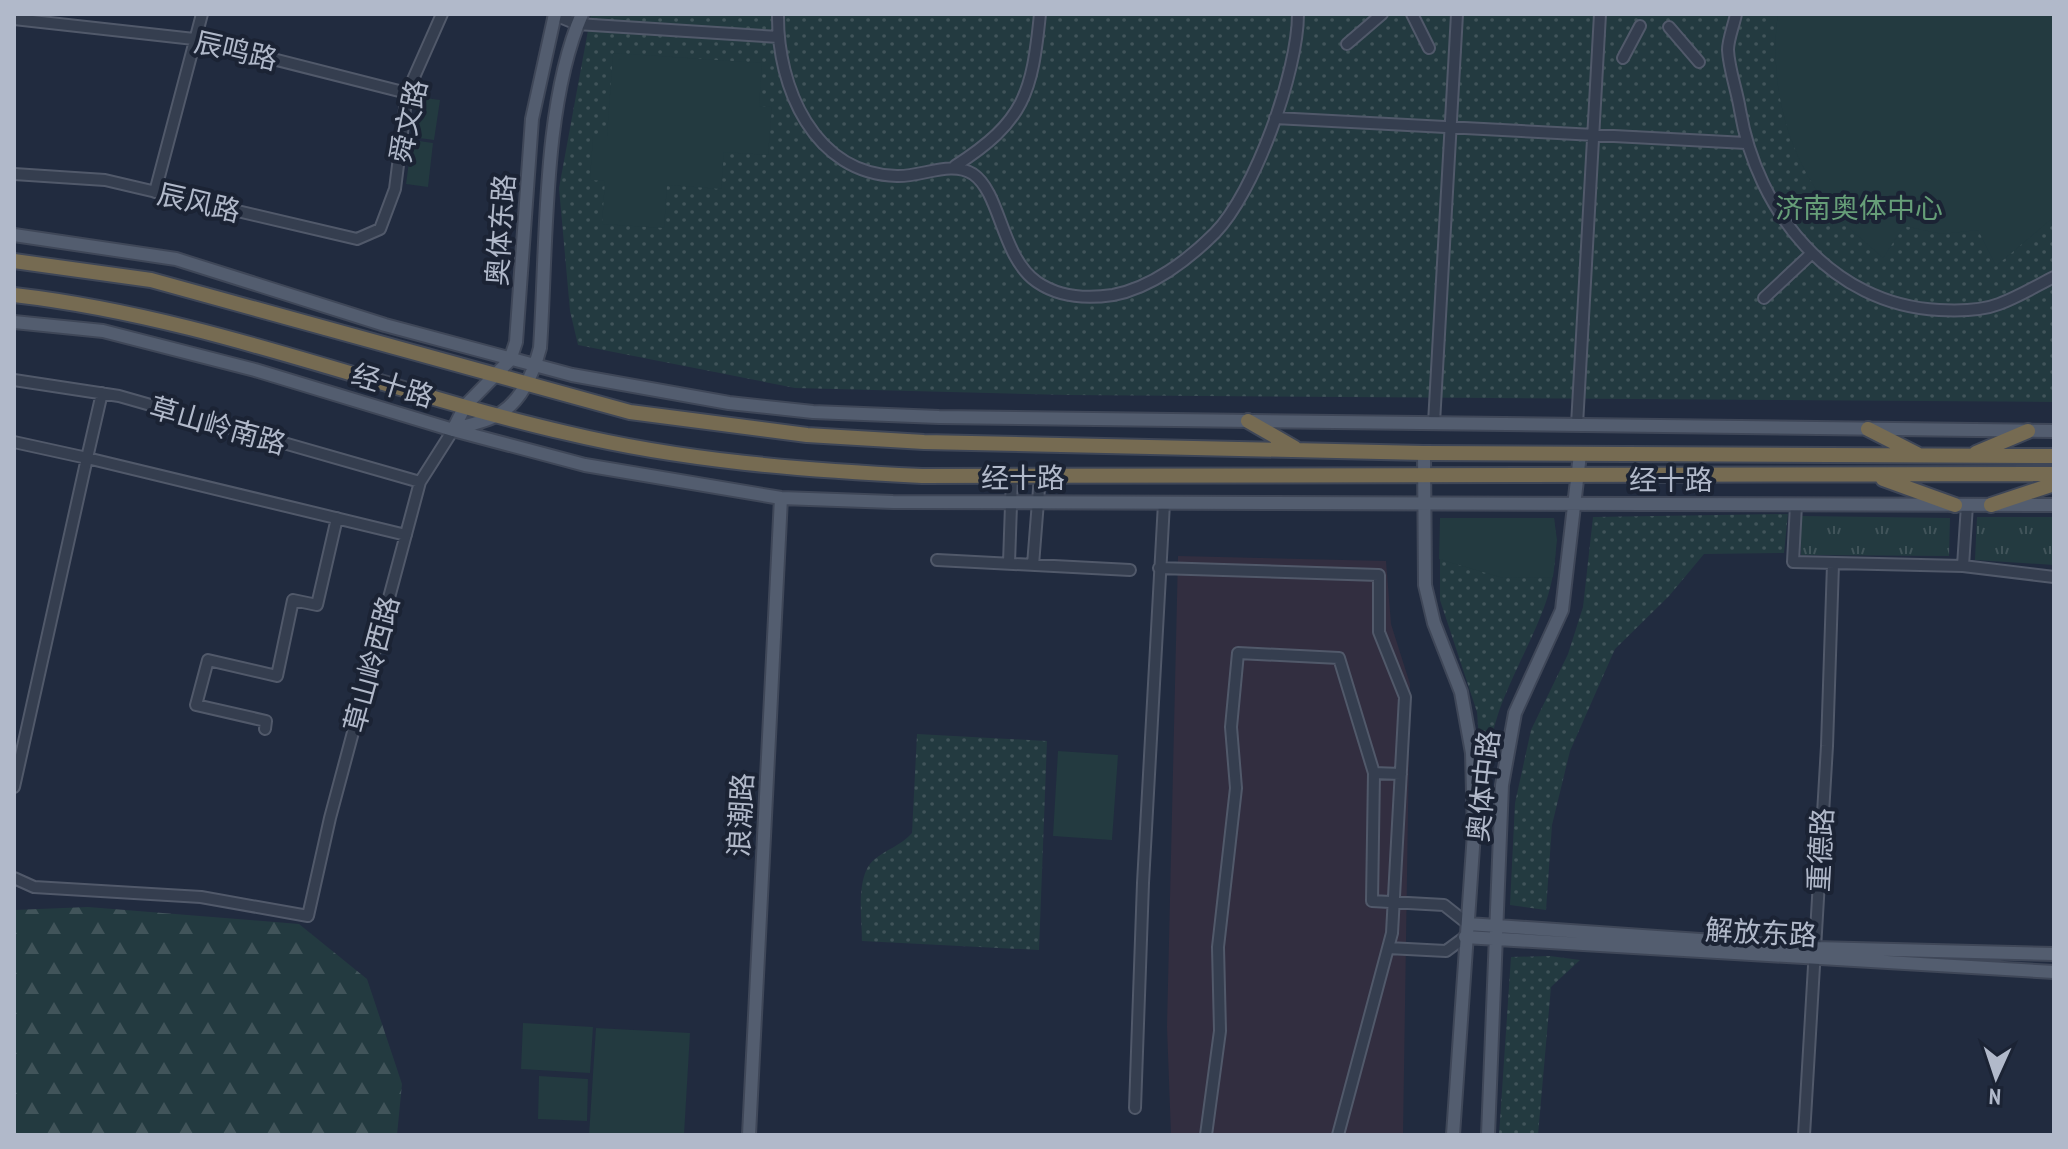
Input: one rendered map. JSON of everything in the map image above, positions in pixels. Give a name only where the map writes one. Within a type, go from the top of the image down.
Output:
[{"type":"highway","name":"经十路","points":[[14,261],[151,280],[630,412],[807,435],[924,442],[1424,453],[2054,456]]},
{"type":"highway","name":"经十路","points":[[14,295],[153,317],[465,406],[635,448],[731,463],[922,476],[2054,474]]},
{"type":"highway","points":[[1248,421],[1299,450]]},
{"type":"highway","points":[[1868,429],[1921,456]]},
{"type":"highway","points":[[1968,457],[2028,431]]},
{"type":"highway","points":[[1872,475],[1961,505]]},
{"type":"highway","points":[[1991,505],[2054,484]]},
{"type":"main road","name":"奥体东路","points":[[510,360],[516,342],[532,119],[555,15]]},
{"type":"main road","points":[[453,430],[501,414],[526,385],[535,366],[540,348],[555,120],[568,50],[580,19]]},
{"type":"main road","name":"经十路","points":[[14,235],[176,259],[385,325],[535,366],[643,389],[813,412],[2054,431]]},
{"type":"main road","name":"经十路","points":[[14,322],[118,335],[255,370],[453,430],[585,465],[781,498],[1012,503],[2054,505]]},
{"type":"main road","points":[[453,430],[465,406],[510,360]]},
{"type":"main road","name":"奥体中路","points":[[1424,453],[1425,585],[1434,623],[1461,692],[1472,753],[1474,833],[1453,1135]]},
{"type":"main road","name":"奥体中路","points":[[1488,1135],[1502,785],[1515,713],[1562,610],[1580,454]]},
{"type":"main road","name":"浪潮路","points":[[749,1135],[781,498]]},
{"type":"main road","name":"解放东路","points":[[1466,931],[2054,972]]},
{"type":"main road","name":"解放东路","points":[[1815,953],[2054,954]]},
{"type":"street","points":[[155,192],[202,14]]},
{"type":"street","name":"舜文路","points":[[380,229],[395,189],[407,93],[442,14]]},
{"type":"street","points":[[778,14],[784,70],[809,130],[846,164],[897,177],[955,166],[992,143],[1029,91],[1040,14]]},
{"type":"street","points":[[955,166],[974,175],[986,188],[1013,255],[1036,281],[1067,295],[1099,297],[1125,292],[1167,272],[1217,231],[1251,176],[1275,118],[1298,14]]},
{"type":"street","points":[[1434,423],[1457,14]]},
{"type":"street","points":[[1577,425],[1600,14]]},
{"type":"street","points":[[1736,14],[1728,48],[1746,143],[1768,197],[1811,254],[1835,273],[1882,300],[1919,309],[1956,311],[1997,305],[2054,277]]},
{"type":"street","points":[[555,15],[779,37]]},
{"type":"street","points":[[1347,44],[1381,15]]},
{"type":"street","points":[[1412,15],[1429,48]]},
{"type":"street","name":"辰鸣路","points":[[14,19],[194,39],[407,93]]},
{"type":"street","points":[[1623,58],[1640,26]]},
{"type":"street","points":[[1670,28],[1699,62]]},
{"type":"street","points":[[1275,118],[1746,143]]},
{"type":"street","name":"辰风路","points":[[14,174],[105,180],[357,239],[380,229]]},
{"type":"street","points":[[1764,298],[1811,254]]},
{"type":"street","name":"草山岭南路","points":[[14,380],[102,393],[420,482]]},
{"type":"street","points":[[14,787],[102,393]]},
{"type":"street","name":"草山岭西路","points":[[14,878],[34,887],[201,897],[308,916],[420,482],[453,430]]},
{"type":"street","points":[[14,442],[406,535]]},
{"type":"street","points":[[1009,563],[1012,476]]},
{"type":"street","points":[[1033,565],[1040,476]]},
{"type":"street","points":[[1135,1108],[1164,503]]},
{"type":"street","points":[[1796,505],[1793,562],[1963,566],[2054,577]]},
{"type":"street","points":[[1961,505],[1963,566]]},
{"type":"street","points":[[265,729],[266,721],[196,705],[208,660],[277,676],[293,600],[317,605],[337,518]]},
{"type":"street","points":[[937,560],[1130,570]]},
{"type":"street","name":"重德路","points":[[1804,1135],[1833,564]]},
{"type":"street","points":[[1159,568],[1379,575],[1379,632],[1405,697],[1394,903],[1388,948],[1338,1135]]},
{"type":"street","points":[[1206,1135],[1220,1031],[1218,947],[1236,788],[1231,727],[1238,653],[1339,658],[1374,773],[1372,901],[1444,905],[1466,931],[1446,951],[1388,948]]},
{"type":"street","points":[[1374,773],[1401,774]]},
{"type":"shaded area","points":[[1178,556],[1386,561],[1391,624],[1410,684],[1403,1135],[1171,1135],[1167,1027]]},
{"type":"green space","name":"济南奥体中心","points":[[591,14],[2054,14],[2054,402],[1068,395],[795,388],[578,345],[570,311],[559,188]]},
{"type":"green space","points":[[1778,14],[2054,14],[2054,217],[1996,266],[1978,230],[1942,234],[1904,226],[1883,258],[1842,222],[1820,195],[1794,147],[1779,95],[1776,68]]},
{"type":"green space","points":[[613,53],[762,63],[759,106],[772,107],[768,155],[724,152],[721,189],[667,185],[664,228],[602,224],[605,181],[590,180],[593,136],[607,136]]},
{"type":"green space","points":[[418,97],[440,100],[434,140],[412,137]]},
{"type":"green space","points":[[412,140],[433,143],[428,187],[406,184]]},
{"type":"green space","points":[[1788,514],[1784,553],[1704,554],[1669,596],[1615,649],[1570,751],[1552,825],[1546,910],[1510,905],[1515,803],[1531,730],[1568,654],[1583,607],[1593,517]]},
{"type":"green space","points":[[1801,516],[1950,518],[1949,556],[1801,555]]},
{"type":"green space","points":[[1977,517],[2054,517],[2054,565],[1975,560]]},
{"type":"green space","points":[[1440,518],[1554,518],[1556,544],[1549,591],[1496,722],[1483,794],[1477,712],[1440,600]]},
{"type":"green space","points":[[1440,518],[1554,518],[1557,540],[1553,577],[1503,578],[1439,559]]},
{"type":"green space","points":[[917,734],[1047,741],[1039,950],[862,941],[862,885],[869,866],[912,833]]},
{"type":"green space","points":[[1058,751],[1118,755],[1112,840],[1053,836]]},
{"type":"green space","points":[[88,907],[299,924],[367,979],[402,1084],[397,1135],[14,1135],[14,910]]},
{"type":"green space","points":[[1550,956],[1580,960],[1551,987],[1538,1135],[1499,1135],[1511,957]]},
{"type":"green space","points":[[523,1023],[593,1027],[590,1073],[521,1069]]},
{"type":"green space","points":[[596,1028],[690,1033],[684,1135],[589,1135]]},
{"type":"green space","points":[[539,1076],[588,1079],[587,1121],[538,1119]]}]
